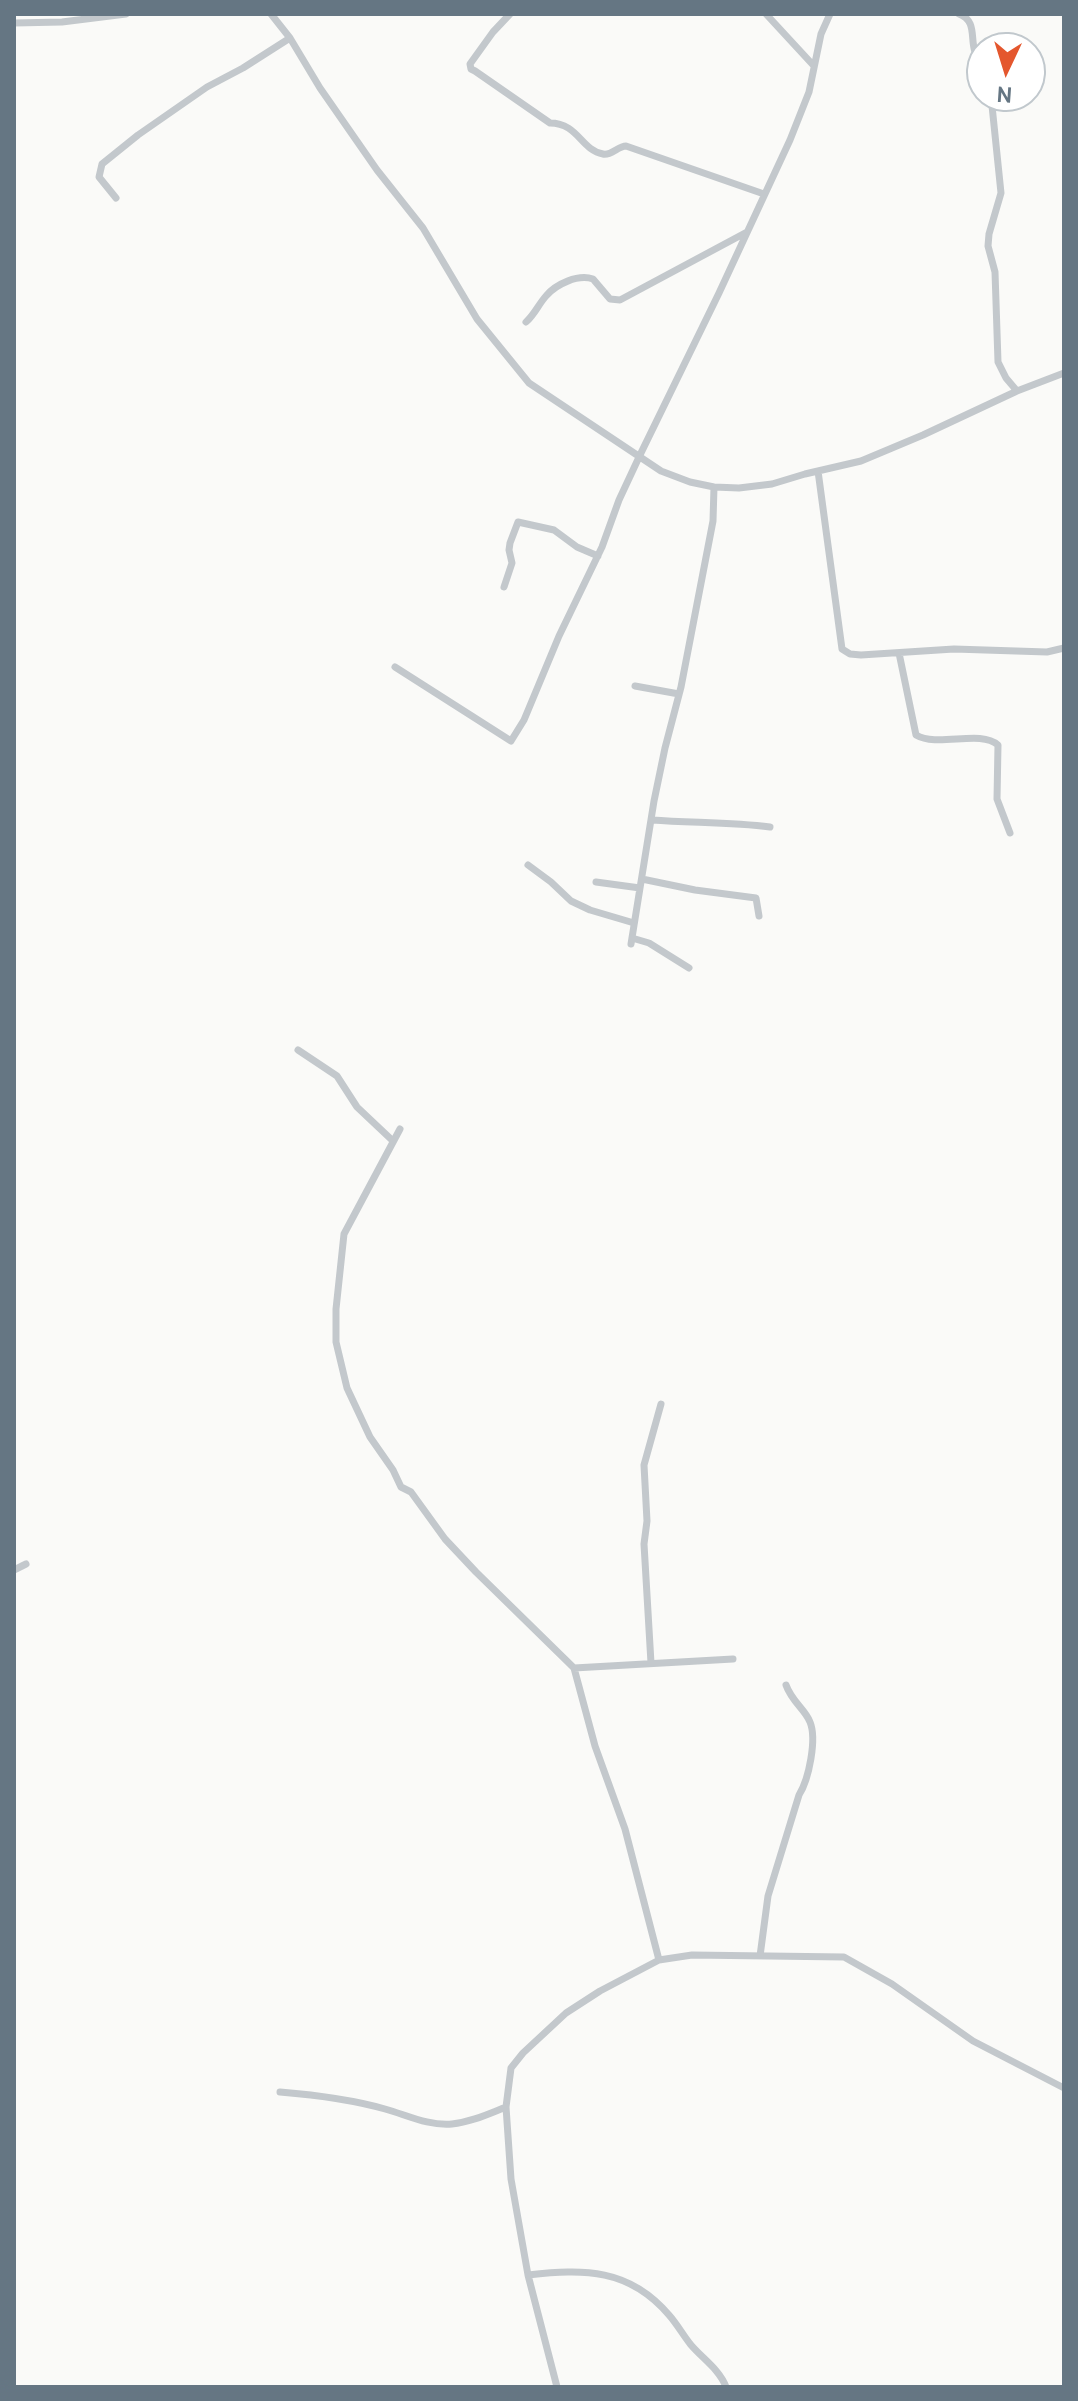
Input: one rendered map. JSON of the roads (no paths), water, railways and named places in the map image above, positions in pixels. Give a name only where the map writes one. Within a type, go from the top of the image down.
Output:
[{"type":"street","points":[[14,23],[62,22],[126,14]]},
{"type":"street","points":[[271,14],[377,170],[423,228],[477,319],[529,383],[661,471],[714,487],[772,484],[881,454],[1017,391],[1064,373]]},
{"type":"street","points":[[510,14],[470,64],[471,69],[547,121],[575,131],[583,141],[602,154],[622,145],[764,194]]},
{"type":"street","points":[[766,14],[814,66]]},
{"type":"street","points":[[395,667],[511,741],[524,720],[640,455],[749,231],[801,114],[809,92],[821,34],[830,14]]},
{"type":"street","points":[[959,14],[970,22],[971,32]]},
{"type":"street","points":[[116,198],[99,177],[102,164],[207,87],[290,38]]},
{"type":"street","points":[[993,112],[1001,193],[988,246],[995,272],[998,362],[1017,391]]},
{"type":"street","points":[[526,322],[546,296],[578,277],[593,279],[610,299],[620,300],[749,231]]},
{"type":"street","points":[[818,471],[842,649],[861,655],[954,649],[1030,652],[1064,648]]},
{"type":"street","points":[[689,968],[649,943],[631,941],[665,748],[679,694],[713,521],[714,487]]},
{"type":"street","points":[[504,587],[512,563],[510,543],[518,522],[554,530],[577,547],[598,556]]},
{"type":"street","points":[[899,653],[916,735],[930,739],[989,740],[998,745],[997,799],[1010,833]]},
{"type":"street","points":[[635,686],[679,694]]},
{"type":"street","points":[[652,820],[770,827]]},
{"type":"street","points":[[528,865],[571,901],[634,923]]},
{"type":"street","points":[[642,879],[756,898],[759,916]]},
{"type":"street","points":[[596,882],[640,888]]},
{"type":"street","points":[[298,1050],[337,1076],[357,1107],[393,1141]]},
{"type":"street","points":[[400,1129],[344,1234],[336,1309],[336,1342],[347,1388],[370,1437],[401,1487],[411,1492],[445,1539],[482,1579],[574,1668],[595,1746],[625,1829],[659,1960]]},
{"type":"street","points":[[651,1663],[644,1544],[647,1521],[644,1465],[661,1404]]},
{"type":"street","points":[[14,1570],[26,1564]]},
{"type":"street","points":[[574,1668],[733,1659]]},
{"type":"street","points":[[760,1956],[768,1896],[799,1795],[807,1782],[812,1739],[810,1721],[790,1698],[786,1685]]},
{"type":"street","points":[[557,2387],[528,2275],[511,2179],[506,2107],[511,2068],[523,2053],[566,2013],[600,1991],[659,1960],[692,1955],[844,1957],[892,1984],[973,2041],[1064,2088]]},
{"type":"street","points":[[280,2092],[334,2097],[415,2119],[450,2124],[471,2121],[506,2107]]},
{"type":"street","points":[[528,2275],[566,2271],[601,2273],[625,2280],[648,2295],[668,2314],[723,2378],[726,2387]]}]
